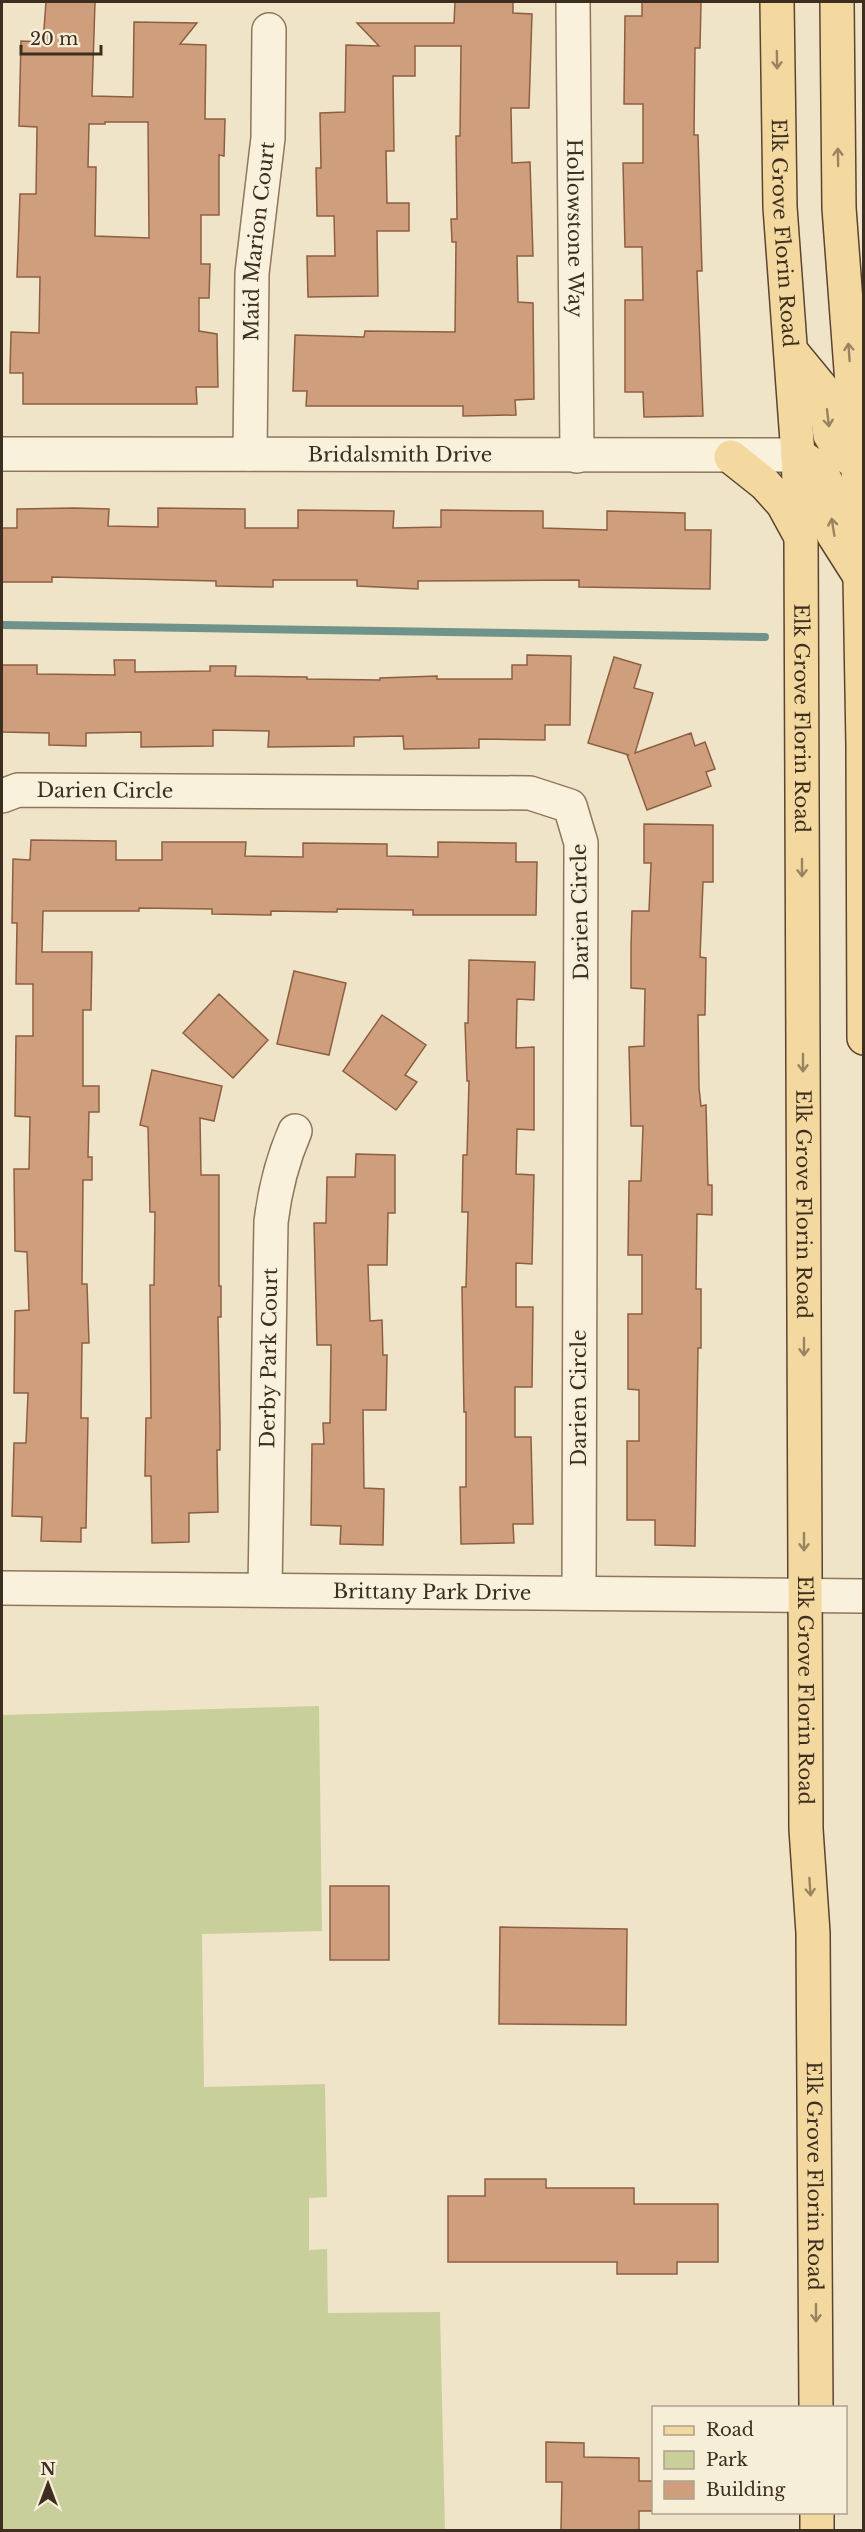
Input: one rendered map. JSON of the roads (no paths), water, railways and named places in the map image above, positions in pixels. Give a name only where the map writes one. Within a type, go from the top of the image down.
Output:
[{"type":"main road","name":"Elk Grove Florin Road","points":[[777,2],[780,207],[798,455],[801,537],[806,1829],[813,1942],[816,2406]]},
{"type":"main road","points":[[837,2],[838,208],[858,395],[861,464],[864,1038]]},
{"type":"main road","points":[[791,351],[824,391],[830,435],[841,453],[861,464]]},
{"type":"main road","points":[[798,455],[820,469],[830,490],[833,534],[861,578]]},
{"type":"main road","points":[[730,456],[765,484],[783,504],[801,537]]},
{"type":"main road","points":[[817,2514],[817,2530]]},
{"type":"street","name":"Hollowstone Way","points":[[573,2],[577,456]]},
{"type":"street","name":"Maid Marion Court","points":[[250,454],[252,282],[268,138],[269,30]]},
{"type":"street","name":"Bridalsmith Drive","points":[[2,454],[798,455]]},
{"type":"street","name":"Darien Circle","points":[[2,796],[18,790],[530,794],[570,806],[581,843],[579,1592]]},
{"type":"street","name":"Derby Park Court","points":[[265,1589],[271,1222],[275,1189],[283,1159],[295,1131]]},
{"type":"street","name":"Brittany Park Drive","points":[[2,1588],[864,1596]]},
{"type":"waterway","points":[[2,625],[765,637]]}]
